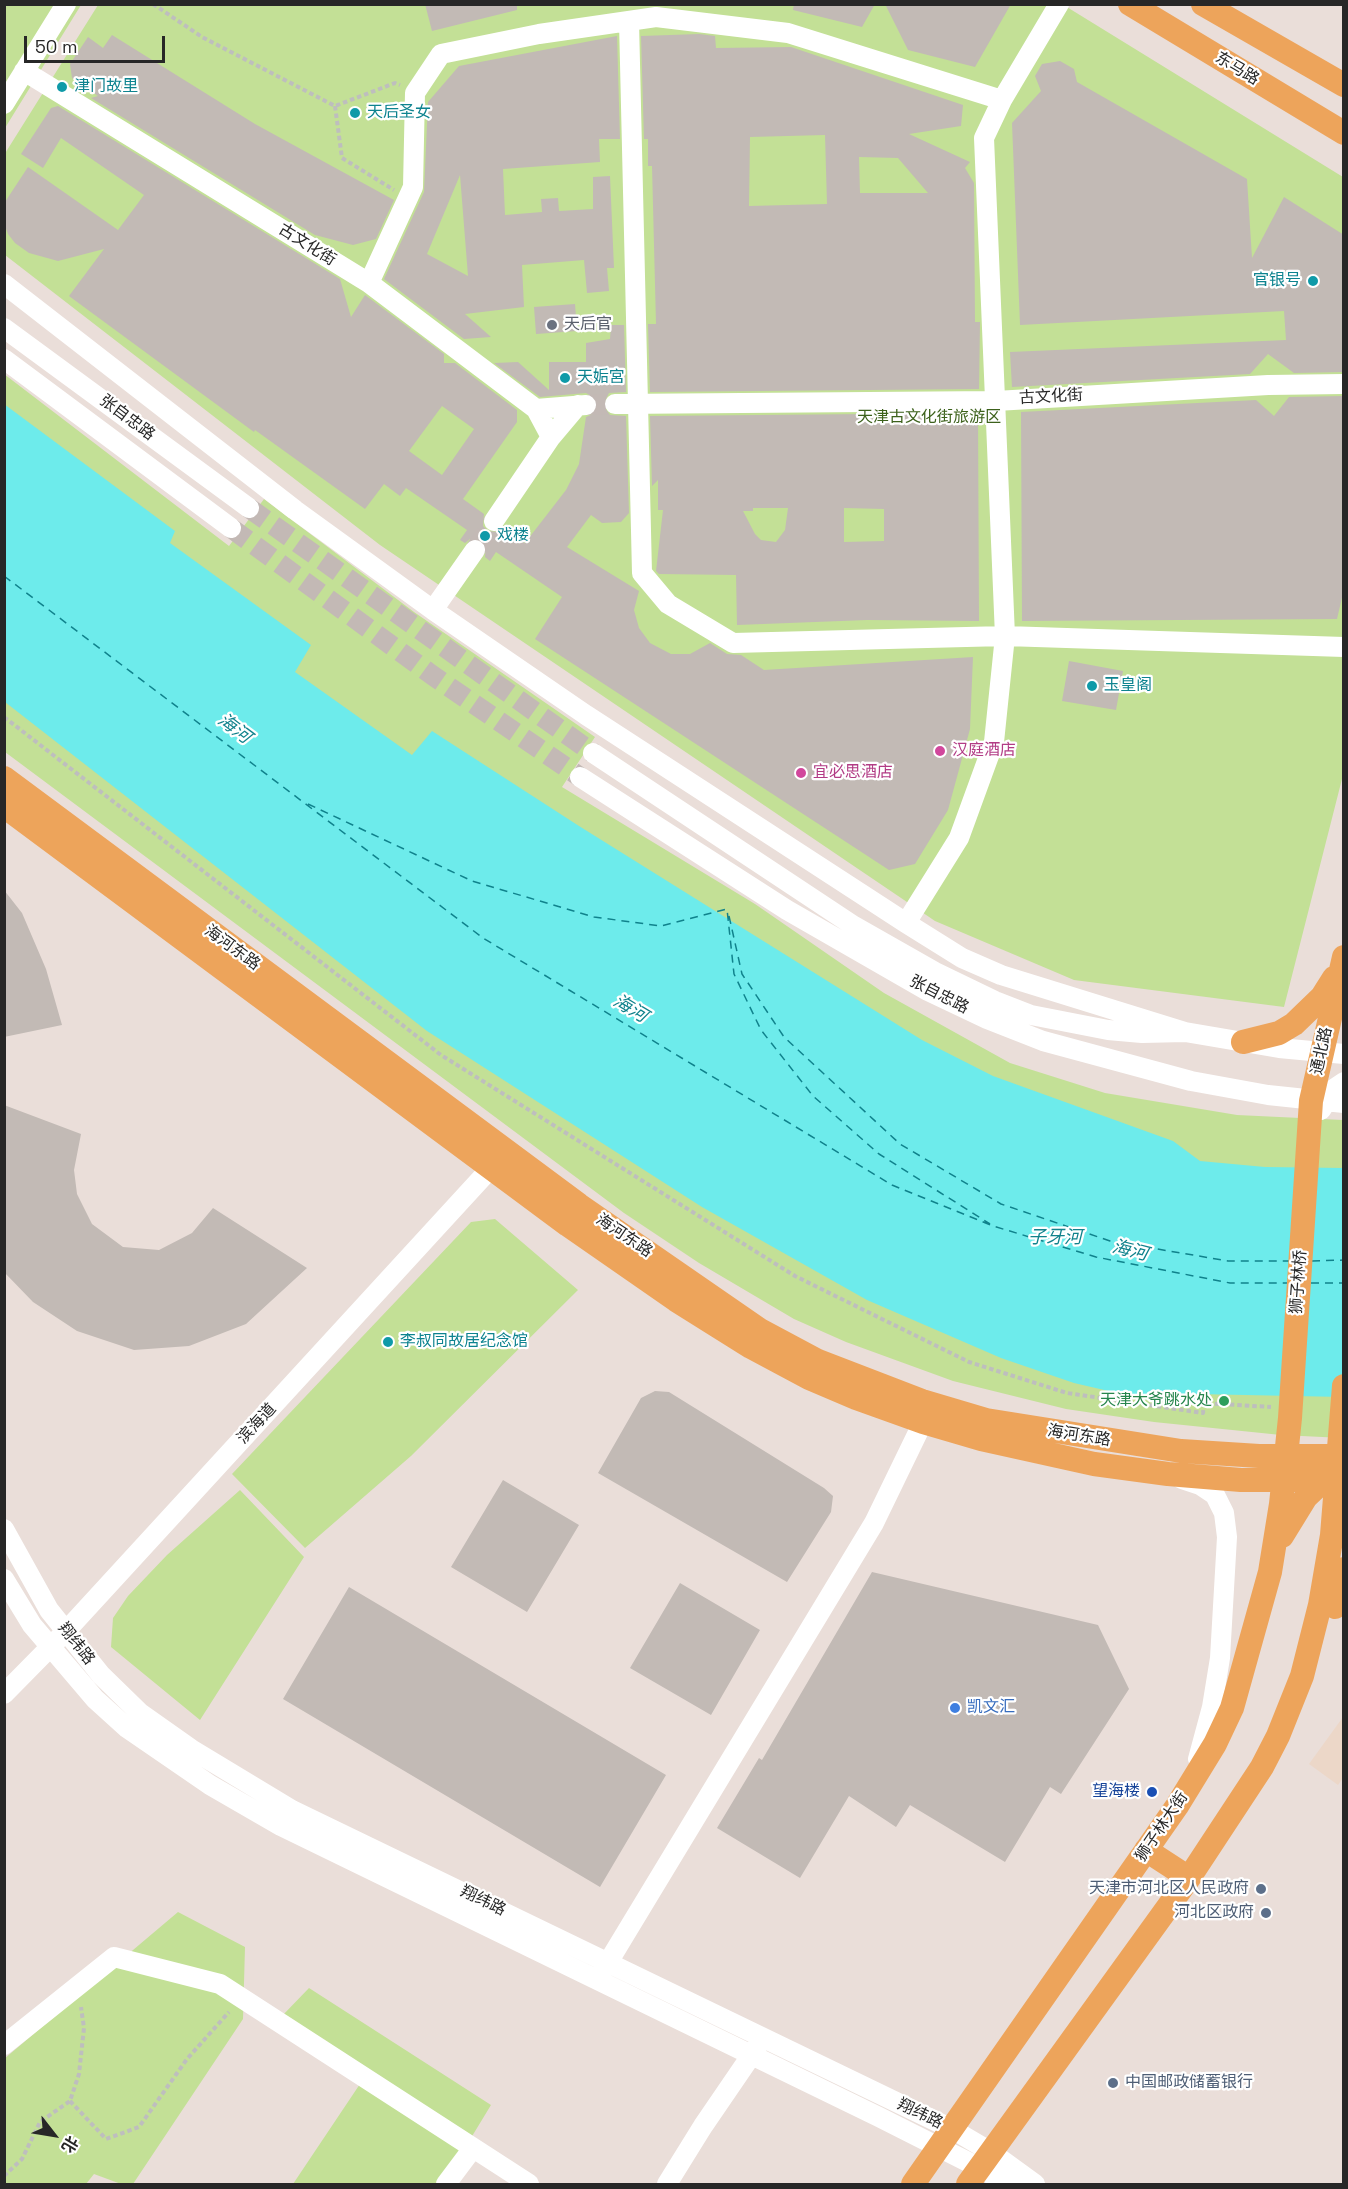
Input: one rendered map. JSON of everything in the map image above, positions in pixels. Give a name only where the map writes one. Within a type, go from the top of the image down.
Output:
[{"type":"main road","name":"东马路","points":[[1130,4],[1344,133]]},
{"type":"main road","points":[[1203,4],[1344,85]]},
{"type":"main road","name":"海河东路","points":[[4,778],[579,1205],[760,1330],[818,1361],[862,1381],[986,1420],[1181,1451],[1286,1456],[1338,1470]]},
{"type":"main road","name":"海河东路","points":[[4,806],[491,1169],[675,1300],[751,1347],[828,1386],[923,1422],[981,1438],[1083,1461],[1168,1474],[1283,1482],[1338,1470]]},
{"type":"main road","points":[[1242,1042],[1279,1033],[1294,1024],[1322,996],[1343,960]]},
{"type":"main road","name":"通北路","points":[[1307,1147],[1327,1102],[1343,960]]},
{"type":"main road","name":"狮子林桥","points":[[1282,1413],[1307,1147]]},
{"type":"main road","points":[[980,2168],[1189,1878],[1262,1767],[1302,1676],[1320,1605],[1332,1535],[1344,1386]]},
{"type":"main road","name":"狮子林大街","points":[[914,2184],[1188,1788],[1232,1708],[1270,1572],[1286,1456],[1282,1413]]},
{"type":"main road","points":[[1270,1572],[1283,1533],[1293,1514],[1338,1470]]},
{"type":"main road","points":[[1302,1676],[1319,1653],[1331,1627],[1344,1569]]},
{"type":"main road","points":[[1146,1850],[1189,1878]]},
{"type":"street","points":[[4,104],[66,4]]},
{"type":"street","points":[[906,923],[959,838],[994,742],[1005,636],[984,138],[1002,100],[1059,4]]},
{"type":"street","points":[[369,283],[413,187],[415,93],[441,54],[539,34],[656,17],[788,33],[1002,100]]},
{"type":"street","points":[[629,21],[642,573],[668,604],[733,643],[1005,636],[1344,647]]},
{"type":"street","name":"古文化街","points":[[24,71],[369,283],[536,409]]},
{"type":"street","points":[[4,284],[295,510],[433,610],[586,715],[906,923],[962,958],[1001,975],[1185,1032]]},
{"type":"street","name":"张自忠路","points":[[4,328],[249,508]]},
{"type":"street","name":"张自忠路","points":[[4,359],[231,528]]},
{"type":"street","name":"古文化街","points":[[615,404],[996,400],[1268,385],[1344,384]]},
{"type":"street","points":[[494,521],[551,437],[582,405],[536,409],[551,437]]},
{"type":"street","points":[[433,610],[475,550]]},
{"type":"street","name":"张自忠路","points":[[593,753],[854,926],[935,972],[994,1001],[1031,1015],[1108,1030],[1142,1033],[1185,1032],[1242,1042],[1332,1053]]},
{"type":"street","name":"张自忠路","points":[[580,777],[788,910],[928,991],[987,1020],[1043,1041],[1191,1081],[1327,1102]]},
{"type":"street","points":[[1327,1102],[1344,1082]]},
{"type":"street","name":"滨海道","points":[[4,1694],[66,1630],[507,1151]]},
{"type":"street","points":[[597,1980],[874,1523],[923,1422]]},
{"type":"street","points":[[1168,1474],[1200,1485],[1215,1495],[1224,1513],[1227,1537],[1220,1658],[1205,1739],[1188,1788]]},
{"type":"street","name":"翔纬路","points":[[4,1529],[49,1610],[101,1676],[134,1707],[222,1769],[292,1810],[764,2037],[945,2138],[980,2168],[1007,2184]]},
{"type":"street","name":"翔纬路","points":[[4,1579],[32,1625],[95,1700],[127,1728],[210,1785],[281,1826],[750,2056],[945,2138]]},
{"type":"street","points":[[4,2045],[114,1957],[220,1984],[529,2184]]},
{"type":"street","points":[[667,2184],[764,2037]]},
{"type":"street","points":[[446,2184],[473,2148]]},
{"type":"street","name":"翔纬路","points":[[980,2168],[1035,2184]]},
{"type":"path","points":[[153,4],[202,37],[335,106],[395,83],[415,93]]},
{"type":"path","points":[[335,106],[342,158],[407,199]]},
{"type":"path","points":[[4,717],[441,1055],[795,1276],[969,1362],[1067,1393],[1203,1413],[1204,1403],[1282,1413]]},
{"type":"path","points":[[4,2176],[22,2158],[40,2122],[70,2101],[79,2074],[84,2028],[78,1986]]},
{"type":"path","points":[[70,2101],[105,2139],[139,2127],[188,2060],[242,1998]]},
{"type":"shaded area","points":[[1343,1717],[1343,1778],[1338,1785],[1309,1764]]},
{"type":"green space","name":"天津古文化街旅游区","points":[[1062,4],[1343,177],[1343,775],[1284,1007],[1074,980],[935,921],[380,545],[5,255],[4,155],[98,5]]},
{"type":"green space","points":[[5,5],[81,5],[5,128]]},
{"type":"green space","name":"子牙河","points":[[4,374],[229,546],[264,499],[414,612],[595,737],[562,787],[755,904],[884,993],[1010,1063],[1105,1093],[1237,1115],[1343,1120],[1343,1438],[1281,1435],[1154,1422],[1066,1409],[953,1381],[846,1342],[794,1319],[699,1263],[624,1213],[5,752]]},
{"type":"green space","name":"李叔同故居纪念馆","points":[[495,1219],[578,1290],[411,1456],[305,1548],[232,1474],[471,1222]]},
{"type":"green space","points":[[240,1490],[304,1557],[200,1720],[111,1647],[113,1618],[128,1596],[167,1555]]},
{"type":"green space","points":[[178,1912],[245,1947],[243,2019],[133,2184],[121,2184],[94,2174],[86,2184],[5,2184],[4,2059]]},
{"type":"green space","points":[[309,1988],[491,2105],[443,2184],[293,2184],[368,2072],[281,2017]]},
{"type":"water","name":"子牙河","points":[[4,404],[175,531],[170,543],[311,645],[295,672],[412,755],[432,731],[579,826],[922,1040],[993,1076],[1173,1141],[1200,1161],[1265,1167],[1343,1168],[1343,1397],[1196,1394],[1194,1404],[1143,1399],[1074,1383],[1001,1358],[867,1300],[702,1207],[427,1031],[5,702]]},
{"type":"building","points":[[425,4],[517,4],[517,10],[432,31]]},
{"type":"building","points":[[794,4],[875,4],[862,27],[793,10]]},
{"type":"building","points":[[885,4],[1011,4],[975,67],[908,50]]},
{"type":"building","points":[[699,34],[715,36],[716,48],[791,47],[963,105],[961,126],[909,134],[970,162],[965,168],[974,183],[975,322],[980,322],[979,389],[650,392],[648,324],[656,324],[652,166],[648,166],[648,139],[644,139],[641,36]],"holes":[[[825,135],[827,204],[749,206],[750,137]],[[859,157],[898,158],[928,193],[860,193]]]},
{"type":"building","points":[[112,35],[255,124],[394,200],[376,239],[353,245],[315,235],[91,98],[98,96],[72,78],[70,64],[88,37],[103,48]]},
{"type":"building","points":[[617,36],[620,139],[599,139],[600,162],[503,169],[505,215],[542,212],[541,199],[558,198],[559,211],[593,209],[593,177],[610,176],[614,268],[607,268],[609,291],[587,293],[584,260],[522,265],[524,307],[465,314],[491,337],[464,339],[384,279],[424,192],[428,102],[459,66]],"holes":[[[460,175],[468,276],[427,254]]]},
{"type":"building","points":[[1060,61],[1074,69],[1077,82],[1247,179],[1252,258],[1284,197],[1344,235],[1344,372],[1294,373],[1268,354],[1250,374],[1012,387],[1010,352],[1286,340],[1284,311],[1020,325],[1012,123],[1041,91],[1035,76],[1042,64]]},
{"type":"building","points":[[58,106],[340,279],[351,317],[365,295],[444,354],[444,363],[455,363],[517,410],[517,422],[463,499],[484,514],[483,526],[488,531],[499,532],[504,528],[525,543],[566,490],[579,464],[586,417],[593,414],[598,405],[595,398],[586,393],[540,397],[494,363],[518,362],[549,390],[549,362],[586,362],[586,343],[610,339],[611,325],[624,325],[626,392],[609,393],[603,405],[610,415],[626,416],[629,513],[621,522],[602,523],[591,515],[567,547],[639,591],[634,610],[639,628],[650,643],[671,654],[690,654],[710,643],[727,654],[741,655],[764,670],[973,657],[970,729],[948,810],[915,864],[889,870],[535,639],[562,597],[496,552],[490,561],[485,557],[486,545],[481,540],[470,539],[465,543],[460,540],[467,530],[406,488],[400,496],[384,484],[365,509],[255,430],[254,432],[69,296],[104,249],[58,261],[29,253],[15,243],[4,223],[5,202],[28,167],[118,230],[144,195],[61,138],[43,168],[21,154],[51,108]],"holes":[[[442,406],[474,429],[442,475],[409,451]]]},
{"type":"building","points":[[575,304],[577,331],[536,334],[534,307]]},
{"type":"building","points":[[1344,396],[1344,589],[1337,619],[1022,621],[1021,412],[1256,400],[1274,416],[1289,397]]},
{"type":"building","points":[[978,413],[979,621],[867,620],[737,625],[736,575],[659,574],[656,571],[663,510],[658,510],[658,480],[652,486],[650,416]],"holes":[[[753,508],[788,508],[785,530],[776,542],[761,540],[755,534],[743,511],[753,511]],[[844,508],[884,509],[884,541],[844,542]]]},
{"type":"building","name":"玉皇阁","points":[[1069,661],[1123,671],[1116,710],[1062,701]]},
{"type":"building","points":[[4,890],[22,913],[46,969],[62,1025],[4,1037]]},
{"type":"building","points":[[4,1105],[81,1134],[74,1170],[77,1194],[92,1224],[123,1247],[159,1250],[192,1233],[213,1208],[307,1268],[246,1324],[189,1346],[134,1350],[77,1331],[33,1302],[4,1272]]},
{"type":"building","points":[[655,1391],[669,1392],[824,1488],[833,1496],[831,1512],[787,1582],[598,1473],[641,1398]]},
{"type":"building","points":[[503,1480],[579,1525],[527,1612],[451,1567]]},
{"type":"building","name":"凯文汇","points":[[872,1572],[1098,1625],[1129,1689],[1061,1794],[1050,1787],[1005,1862],[910,1805],[896,1827],[849,1796],[800,1878],[717,1828],[759,1758],[762,1760]]},
{"type":"building","points":[[680,1583],[760,1630],[711,1715],[630,1668]]},
{"type":"building","points":[[349,1587],[666,1775],[600,1887],[283,1699]]},
{"type":"ferry route","points":[[4,576],[483,938],[892,1185],[993,1226],[1096,1257],[1230,1283],[1289,1283]]},
{"type":"ferry route","points":[[308,804],[472,881],[594,917],[661,926],[727,909],[734,974],[761,1030],[813,1096],[879,1154],[990,1224]]},
{"type":"ferry route","points":[[729,916],[742,974],[784,1037],[900,1144],[1001,1204],[1110,1241],[1228,1261],[1289,1261]]},
{"type":"ferry route","points":[[1312,1261],[1344,1260]]},
{"type":"ferry route","points":[[1311,1283],[1344,1283]]},
{"type":"tunnel","points":[[586,405],[615,404]]},
{"type":"tunnel","points":[[249,508],[593,753]]},
{"type":"tunnel","points":[[475,550],[494,521]]},
{"type":"tunnel","points":[[231,528],[432,675],[580,777]]},
{"type":"place","name":"津门故里","points":[[62,87]]},
{"type":"place","name":"天后圣女","points":[[355,113]]},
{"type":"place","name":"官银号","points":[[1313,281]]},
{"type":"place","name":"天后官","points":[[552,325]]},
{"type":"place","name":"天姤宮","points":[[565,378]]},
{"type":"place","name":"戏楼","points":[[485,536]]},
{"type":"place","name":"玉皇阁","points":[[1092,686]]},
{"type":"place","name":"汉庭酒店","points":[[940,751]]},
{"type":"place","name":"宜必思酒店","points":[[801,773]]},
{"type":"place","name":"李叔同故居纪念馆","points":[[388,1342]]},
{"type":"place","name":"天津大爷跳水处","points":[[1224,1401]]},
{"type":"place","name":"凯文汇","points":[[955,1708]]},
{"type":"place","name":"望海楼","points":[[1152,1792]]},
{"type":"place","name":"天津市河北区人民政府","points":[[1261,1889]]},
{"type":"place","name":"河北区政府","points":[[1266,1913]]},
{"type":"place","name":"中国邮政储蓄银行","points":[[1113,2083]]},
{"type":"water label","name":"海河","points":[[234,729]]},
{"type":"water label","name":"海河","points":[[630,1009]]},
{"type":"water label","name":"海河","points":[[1130,1251]]}]
